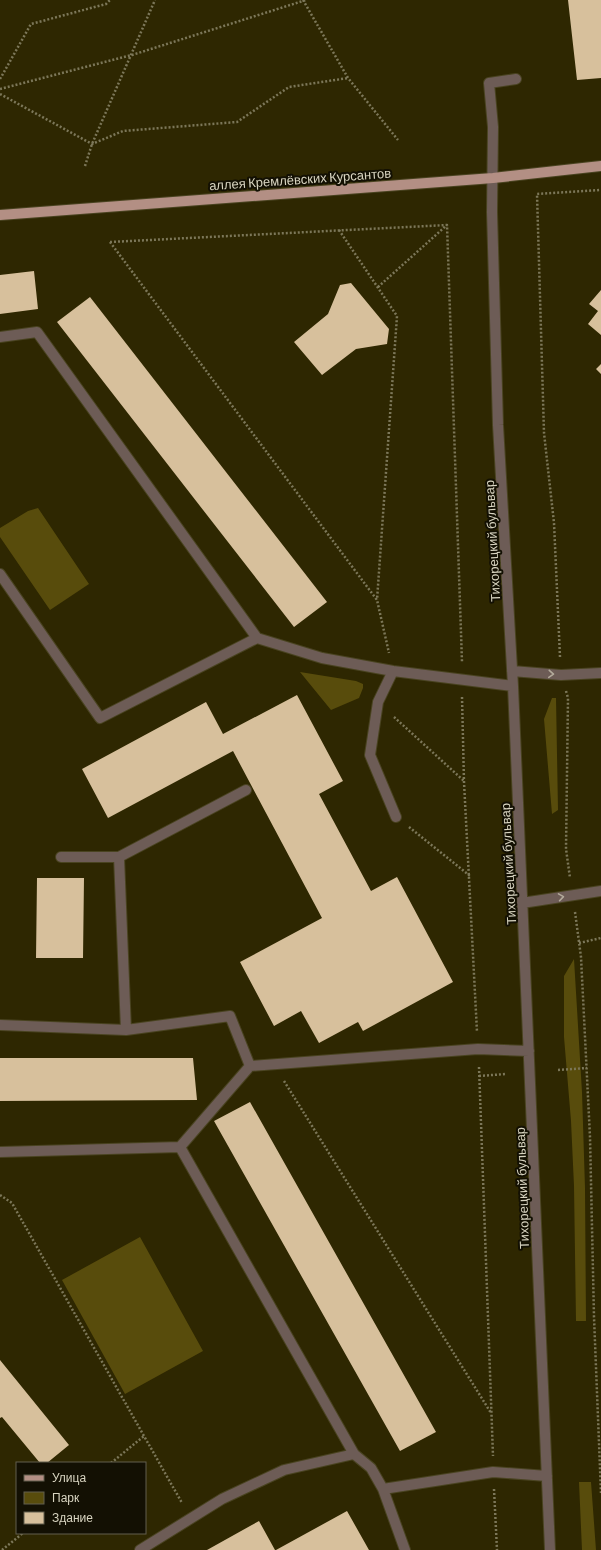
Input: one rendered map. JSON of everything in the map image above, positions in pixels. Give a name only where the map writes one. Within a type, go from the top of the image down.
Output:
[{"type":"main road","name":"аллея Кремлёвских Курсантов","points":[[0,215],[493,178],[601,166]]},
{"type":"street","name":"Тихорецкий бульвар","points":[[516,79],[489,82],[493,127],[492,212],[498,425],[513,686],[550,1550]]},
{"type":"street","points":[[0,337],[37,332],[257,638],[322,658],[393,671],[513,686]]},
{"type":"street","points":[[0,574],[100,718],[257,638]]},
{"type":"street","points":[[393,671],[378,702],[370,755],[396,817]]},
{"type":"street","points":[[512,671],[561,675],[601,673]]},
{"type":"street","points":[[61,857],[119,857],[246,790]]},
{"type":"street","points":[[119,857],[126,1030]]},
{"type":"street","points":[[522,903],[601,891]]},
{"type":"street","points":[[0,1025],[126,1030],[230,1016],[250,1066]]},
{"type":"street","points":[[0,1152],[180,1147],[250,1066],[478,1049],[529,1050]]},
{"type":"street","points":[[180,1147],[354,1454],[371,1468],[383,1489],[405,1550]]},
{"type":"street","points":[[140,1550],[222,1499],[284,1470],[354,1454]]},
{"type":"street","points":[[383,1489],[493,1472],[547,1476]]},
{"type":"path","points":[[0,79],[31,24],[106,4],[110,0]]},
{"type":"path","points":[[85,166],[92,144],[155,0]]},
{"type":"path","points":[[0,89],[132,55],[304,0],[348,78],[398,140]]},
{"type":"path","points":[[92,144],[123,131],[237,122],[290,87],[348,78]]},
{"type":"path","points":[[0,94],[92,144]]},
{"type":"path","points":[[601,190],[537,194],[544,434],[554,523],[561,675],[568,698],[566,849],[581,957],[587,1068],[594,1317],[601,1493]]},
{"type":"path","points":[[377,600],[110,242],[447,225]]},
{"type":"path","points":[[378,286],[447,225]]},
{"type":"path","points":[[447,225],[464,782],[478,1049],[497,1550]]},
{"type":"path","points":[[339,230],[398,316],[377,600],[393,671]]},
{"type":"path","points":[[378,702],[464,782]]},
{"type":"path","points":[[396,817],[470,876]]},
{"type":"path","points":[[579,943],[601,938]]},
{"type":"path","points":[[273,1064],[491,1413]]},
{"type":"path","points":[[558,1070],[587,1068]]},
{"type":"path","points":[[479,1076],[506,1074]]},
{"type":"path","points":[[0,1195],[12,1203],[191,1519]]},
{"type":"path","points":[[112,1462],[144,1436]]},
{"type":"path","points":[[2,1550],[22,1534]]},
{"type":"green space","points":[[38,508],[89,584],[50,610],[0,537],[0,528],[28,511]]},
{"type":"green space","points":[[300,672],[356,681],[363,684],[363,688],[359,698],[331,710]]},
{"type":"green space","points":[[552,698],[556,698],[558,810],[552,814],[544,719]]},
{"type":"green space","points":[[574,959],[582,1092],[585,1188],[586,1321],[576,1321],[574,1186],[571,1121],[564,1037],[564,976]]},
{"type":"green space","points":[[140,1237],[203,1351],[125,1394],[62,1280]]},
{"type":"green space","points":[[579,1482],[591,1482],[596,1550],[582,1550]]},
{"type":"building","points":[[568,0],[601,0],[601,78],[577,80]]},
{"type":"building","points":[[34,271],[38,309],[0,314],[0,275]]},
{"type":"building","points":[[351,283],[389,329],[387,344],[356,349],[322,375],[294,342],[328,314],[340,285]]},
{"type":"building","points":[[601,290],[601,335],[588,324],[598,311],[589,304]]},
{"type":"building","points":[[90,297],[327,602],[294,627],[57,322]]},
{"type":"building","points":[[601,364],[601,374],[596,369]]},
{"type":"building","points":[[297,695],[343,781],[319,794],[371,891],[397,877],[453,982],[363,1031],[358,1022],[319,1043],[301,1011],[274,1026],[240,962],[322,918],[233,751],[108,818],[82,769],[206,702],[223,734]]},
{"type":"building","points":[[37,878],[84,878],[83,958],[36,958]]},
{"type":"building","points":[[0,1058],[193,1058],[197,1100],[0,1101]]},
{"type":"building","points":[[250,1102],[436,1432],[400,1451],[214,1121]]},
{"type":"building","points":[[0,1360],[69,1445],[48,1462],[39,1462],[2,1417],[0,1418]]},
{"type":"building","points":[[347,1511],[369,1550],[276,1550]]},
{"type":"building","points":[[259,1521],[275,1550],[207,1550]]}]
